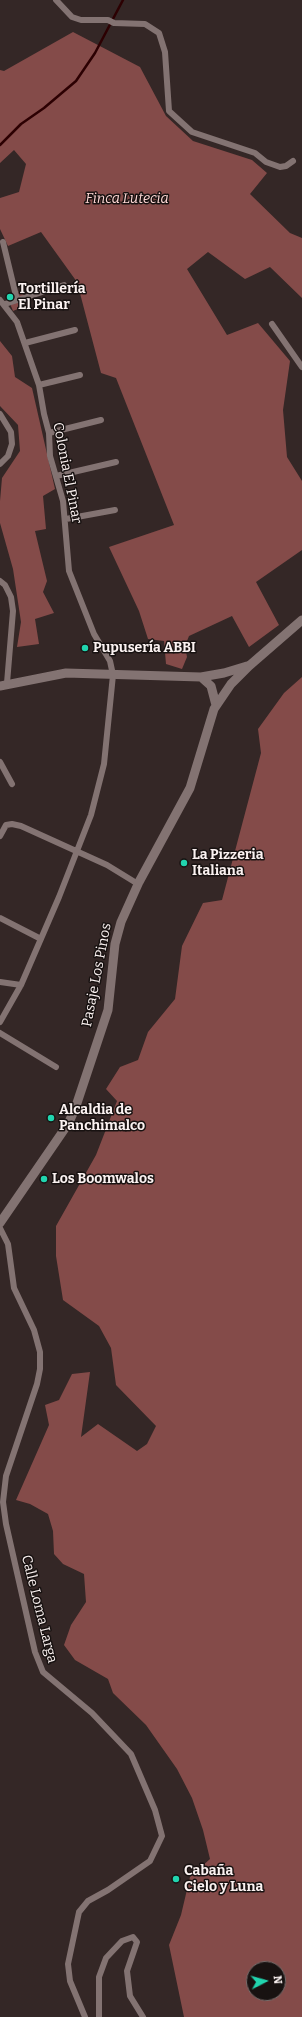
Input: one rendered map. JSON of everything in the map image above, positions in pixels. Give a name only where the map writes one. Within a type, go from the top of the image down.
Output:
[{"type":"main road","name":"Pasaje Los Pinos","points":[[0,1223],[68,1124],[78,1102],[108,1010],[116,938],[138,884],[190,788],[216,705],[231,684],[248,666],[302,620]]},
{"type":"main road","points":[[3,685],[66,673],[201,677],[228,672],[248,666]]},
{"type":"main road","points":[[201,677],[211,686],[216,705]]},
{"type":"street","points":[[56,0],[72,16],[81,20],[145,24],[159,34],[165,52],[169,111],[192,132],[255,153],[266,162],[280,167],[286,166],[293,161]]},
{"type":"street","points":[[3,242],[17,300]]},
{"type":"street","points":[[2,302],[17,300],[64,285]]},
{"type":"street","name":"Colonia El Pinar","points":[[2,302],[17,322],[39,385],[49,433],[50,456],[63,501],[66,519],[69,571],[94,634],[110,661],[114,675]]},
{"type":"street","points":[[272,324],[302,367]]},
{"type":"street","points":[[25,343],[75,330]]},
{"type":"street","points":[[39,385],[80,375]]},
{"type":"street","points":[[0,414],[11,432],[12,444],[8,456],[0,464]]},
{"type":"street","points":[[49,433],[101,420]]},
{"type":"street","points":[[56,476],[116,462]]},
{"type":"street","points":[[66,519],[115,510]]},
{"type":"street","points":[[0,581],[5,585],[11,597],[13,611],[3,685]]},
{"type":"street","points":[[0,1022],[21,985],[91,815],[104,764],[114,675]]},
{"type":"street","points":[[0,762],[12,784]]},
{"type":"street","points":[[0,836],[6,825],[12,824],[21,826],[107,865],[138,884]]},
{"type":"street","points":[[0,918],[41,939]]},
{"type":"street","points":[[0,982],[21,985]]},
{"type":"street","points":[[0,1033],[56,1067]]},
{"type":"street","name":"Calle Loma Larga","points":[[0,1228],[8,1244],[12,1280],[16,1293],[34,1330],[40,1352],[40,1369],[37,1384],[6,1476],[3,1502],[6,1524],[35,1652],[43,1672],[92,1713],[131,1754],[155,1810],[162,1836],[150,1861],[108,1890],[88,1901],[79,1912],[68,1964],[70,1981],[85,2017]]},
{"type":"street","points":[[99,2017],[100,1977],[106,1958],[122,1941],[132,1937],[137,1942],[127,1971],[130,1996],[143,2017]]},
{"type":"green space","name":"Finca Lutecia","points":[[73,32],[140,67],[166,116],[193,141],[252,160],[267,173],[250,194],[290,233],[302,238],[302,298],[270,267],[245,279],[208,252],[187,269],[227,335],[258,323],[290,361],[283,410],[287,457],[302,481],[302,550],[256,582],[279,625],[249,647],[232,616],[189,636],[185,646],[187,657],[182,669],[166,664],[164,641],[148,639],[139,611],[109,547],[174,525],[116,378],[101,373],[77,282],[41,232],[8,246],[0,229],[0,198],[19,192],[26,164],[14,150],[0,163],[0,70],[4,71]]},
{"type":"green space","points":[[22,290],[27,305],[13,311],[7,296]]},
{"type":"green space","points":[[0,341],[12,356],[15,377],[32,388],[55,489],[43,496],[46,529],[35,531],[47,581],[43,592],[54,613],[35,619],[39,644],[17,647],[21,622],[13,569],[0,523],[0,501],[2,478],[20,451],[18,425],[0,406]]},
{"type":"green space","points":[[302,677],[302,2017],[184,2017],[169,1945],[181,1915],[190,1877],[210,1859],[203,1830],[192,1798],[177,1769],[146,1725],[113,1693],[108,1679],[75,1660],[64,1645],[71,1625],[86,1602],[84,1574],[63,1564],[54,1554],[53,1531],[48,1514],[30,1504],[16,1500],[49,1425],[45,1405],[59,1400],[72,1374],[90,1372],[81,1437],[98,1424],[137,1451],[147,1444],[156,1426],[116,1385],[111,1348],[99,1326],[63,1300],[56,1256],[56,1226],[96,1155],[117,1101],[106,1089],[120,1067],[138,1060],[148,1032],[175,999],[182,946],[203,903],[222,900],[261,753],[258,729],[284,693]]},
{"type":"waterway","points":[[0,145],[21,124],[44,108],[76,81],[95,53],[123,0]]},
{"type":"place","name":"Tortillería El Pinar","points":[[10,297]]},
{"type":"place","name":"Pupusería ABBI","points":[[85,648]]},
{"type":"place","name":"La Pizzeria Italiana","points":[[184,863]]},
{"type":"place","name":"Alcaldia de Panchimalco","points":[[51,1118]]},
{"type":"place","name":"Los Boomwalos","points":[[44,1179]]},
{"type":"place","name":"Cabaña Cielo y Luna","points":[[176,1879]]}]
